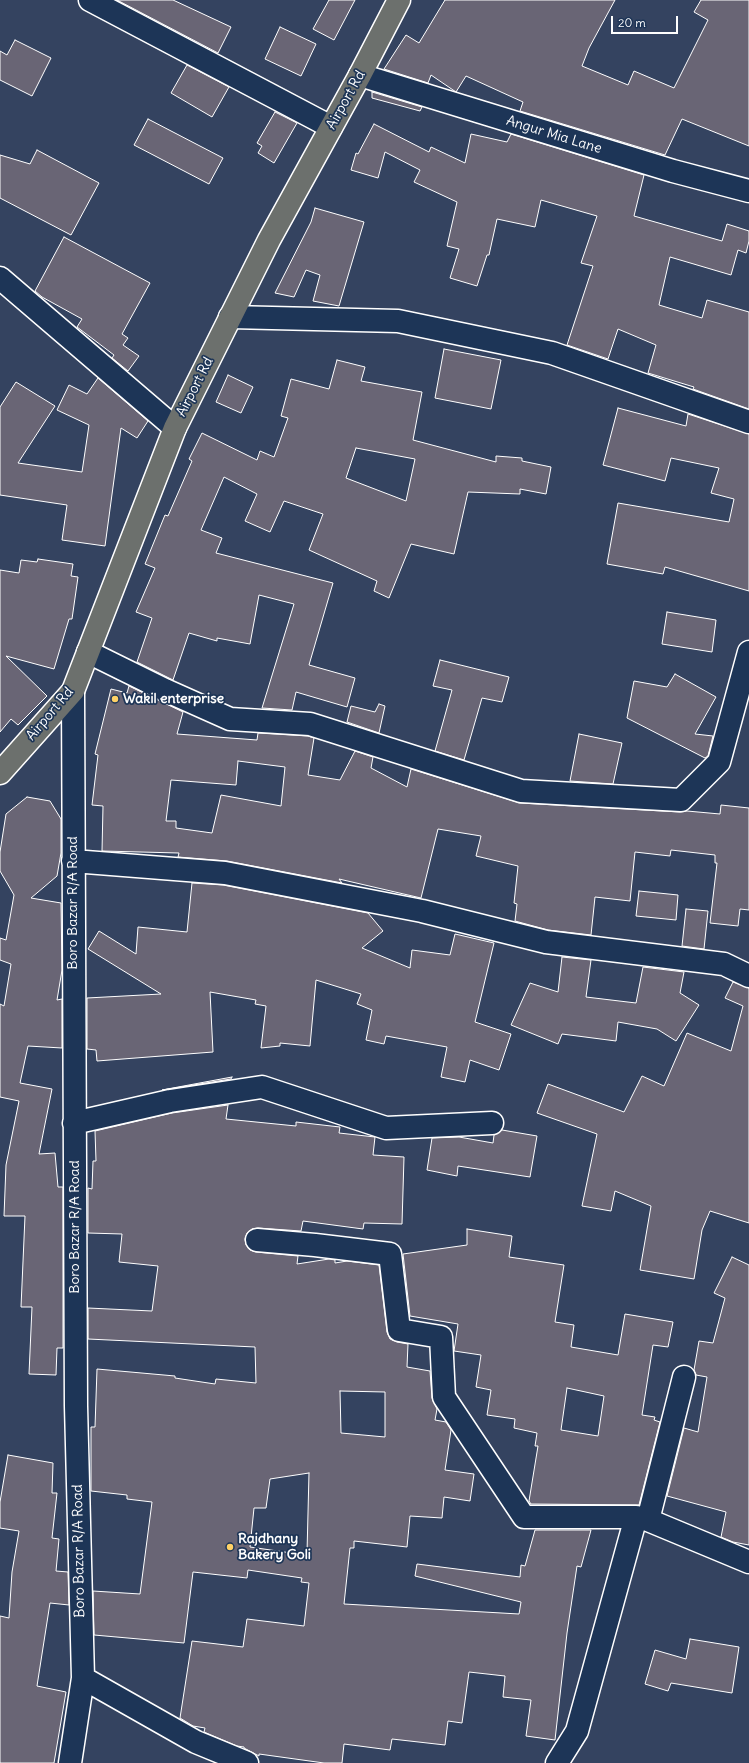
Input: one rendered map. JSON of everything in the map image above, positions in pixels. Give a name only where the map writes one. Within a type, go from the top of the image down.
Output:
[{"type":"main road","name":"Airport Rd","points":[[0,773],[73,691],[175,428],[269,240],[360,75],[399,0]]},
{"type":"street","points":[[90,0],[331,127]]},
{"type":"street","name":"Angur Mia Lane","points":[[360,75],[673,172],[749,191]]},
{"type":"street","points":[[0,278],[175,428]]},
{"type":"street","points":[[230,317],[398,321],[552,353],[749,422]]},
{"type":"street","points":[[88,652],[165,690],[230,719],[310,724],[521,791],[681,800],[719,762],[749,652]]},
{"type":"street","name":"Boro Bazar R/A Road","points":[[70,1763],[82,1678],[76,1406],[73,691]]},
{"type":"street","points":[[73,861],[225,873],[422,911],[546,942],[724,964],[749,976]]},
{"type":"street","points":[[74,1123],[170,1101],[262,1087],[386,1128],[492,1124]]},
{"type":"street","points":[[257,1240],[315,1244],[390,1254],[399,1330],[441,1337],[444,1396],[524,1517],[642,1519],[749,1562]]},
{"type":"street","points":[[557,1763],[577,1731],[684,1377]]},
{"type":"street","points":[[82,1678],[196,1742],[248,1763]]},
{"type":"building","points":[[117,0],[173,0],[231,27],[218,53]]},
{"type":"building","points":[[329,0],[355,0],[334,40],[313,29]]},
{"type":"building","points":[[445,0],[615,0],[589,48],[582,66],[628,85],[634,71],[674,88],[708,20],[694,12],[701,0],[749,0],[749,146],[682,119],[665,155],[520,111],[523,102],[466,76],[456,92],[431,75],[428,83],[384,69],[406,35],[419,43]]},
{"type":"building","points":[[280,27],[316,44],[301,76],[265,59]]},
{"type":"building","points":[[15,40],[51,58],[32,96],[0,80],[0,51],[7,55]]},
{"type":"building","points":[[187,65],[229,87],[212,117],[171,93]]},
{"type":"building","points":[[372,92],[422,107],[420,111],[372,98]]},
{"type":"building","points":[[275,112],[297,123],[274,163],[258,153],[262,146],[257,143]]},
{"type":"building","points":[[148,119],[223,158],[209,184],[134,145]]},
{"type":"building","points":[[374,124],[429,152],[431,147],[465,163],[471,134],[507,142],[511,134],[644,175],[634,216],[722,241],[727,224],[749,231],[749,241],[746,253],[738,250],[731,275],[670,257],[659,305],[702,318],[707,300],[749,312],[749,409],[693,389],[694,387],[648,373],[656,345],[618,329],[608,359],[567,345],[593,266],[581,263],[597,216],[541,200],[535,227],[497,219],[489,255],[487,255],[477,286],[450,278],[459,249],[447,246],[457,202],[414,182],[420,170],[385,152],[378,178],[351,170],[356,153],[358,154]]},
{"type":"building","points":[[37,150],[99,183],[71,235],[0,198],[0,155],[30,164]]},
{"type":"building","points":[[315,208],[364,222],[339,306],[313,301],[320,275],[306,270],[294,297],[275,293],[311,222]]},
{"type":"building","points":[[64,237],[150,283],[122,334],[128,338],[123,345],[139,356],[128,371],[112,358],[114,355],[77,327],[82,319],[42,297],[35,291]]},
{"type":"building","points":[[444,349],[501,360],[491,409],[435,398]]},
{"type":"building","points":[[337,360],[365,367],[361,381],[422,392],[413,440],[496,462],[496,456],[522,458],[522,461],[551,467],[546,494],[520,489],[520,494],[468,492],[454,554],[411,544],[389,598],[374,591],[377,581],[309,550],[323,514],[284,501],[270,532],[245,521],[257,494],[224,477],[201,530],[222,538],[216,553],[333,583],[309,665],[355,678],[347,707],[296,692],[292,710],[262,708],[294,604],[259,595],[250,644],[217,638],[217,641],[189,633],[173,680],[137,662],[152,618],[136,612],[155,568],[145,564],[165,515],[168,516],[192,461],[189,459],[202,433],[257,460],[260,451],[274,457],[288,418],[281,416],[291,379],[329,389]],"holes":[[[356,448],[415,459],[406,501],[346,478]]]},
{"type":"building","points":[[228,375],[253,387],[241,413],[216,402]]},
{"type":"building","points":[[98,378],[148,421],[137,438],[121,428],[105,546],[62,540],[67,505],[0,495],[0,407],[16,382],[55,406],[18,463],[82,472],[89,425],[57,410],[69,385],[87,394]]},
{"type":"building","points":[[618,408],[686,426],[688,414],[749,434],[749,591],[665,567],[663,574],[607,564],[618,503],[729,522],[734,499],[711,493],[719,468],[671,458],[665,481],[603,465]]},
{"type":"building","points":[[38,559],[73,564],[71,576],[78,577],[72,619],[69,619],[54,669],[6,656],[47,696],[18,725],[11,719],[0,732],[0,570],[19,573],[21,560],[37,562]]},
{"type":"building","points":[[667,612],[716,620],[712,652],[662,644]]},
{"type":"building","points":[[440,660],[509,677],[502,702],[482,698],[464,760],[435,751],[452,690],[433,686]]},
{"type":"building","points":[[675,674],[716,697],[695,734],[713,736],[708,756],[705,758],[627,718],[634,681],[667,687]]},
{"type":"building","points":[[129,686],[183,712],[177,734],[257,740],[258,733],[308,736],[314,738],[308,775],[340,780],[355,751],[373,757],[371,768],[407,787],[411,769],[520,803],[720,814],[721,805],[749,808],[749,910],[740,909],[738,926],[710,923],[717,863],[715,863],[715,855],[671,850],[670,856],[635,852],[630,901],[595,897],[591,935],[548,930],[515,921],[517,904],[514,903],[518,866],[476,856],[481,836],[438,829],[421,898],[339,879],[342,883],[227,861],[178,857],[179,853],[102,851],[103,806],[92,805],[98,755],[95,754],[111,689],[127,693]],"holes":[[[238,761],[285,767],[281,806],[221,795],[212,833],[176,828],[176,821],[166,821],[171,780],[236,785]]]},
{"type":"building","points":[[379,704],[385,706],[379,733],[347,722],[351,706],[375,712]]},
{"type":"building","points":[[579,734],[622,743],[613,784],[570,781]]},
{"type":"building","points":[[27,797],[50,801],[61,819],[61,853],[57,876],[31,898],[61,903],[62,970],[57,1000],[62,999],[62,1048],[28,1046],[20,1083],[52,1089],[39,1154],[55,1153],[58,1187],[63,1187],[63,1348],[57,1348],[56,1375],[29,1374],[32,1307],[21,1307],[25,1216],[4,1216],[6,1165],[19,1101],[0,1097],[0,1004],[4,1006],[11,964],[0,960],[0,938],[6,940],[14,895],[0,871],[0,852],[6,814]]},
{"type":"building","points":[[192,883],[223,885],[368,913],[383,931],[362,948],[410,968],[412,950],[450,955],[455,934],[494,943],[475,1022],[511,1034],[499,1070],[470,1060],[465,1082],[441,1077],[447,1047],[386,1036],[384,1044],[366,1040],[372,1010],[357,1004],[361,994],[316,980],[310,1046],[280,1043],[280,1046],[261,1048],[266,1006],[255,1004],[256,1000],[210,992],[213,1052],[97,1061],[96,1050],[87,1049],[87,998],[161,994],[88,949],[99,931],[136,954],[138,927],[187,932]]},
{"type":"building","points":[[639,891],[678,895],[676,920],[636,916]]},
{"type":"building","points":[[686,909],[708,911],[704,949],[682,946]]},
{"type":"building","points":[[562,957],[591,960],[586,997],[636,1003],[643,967],[684,972],[680,993],[699,1005],[676,1041],[657,1029],[618,1022],[616,1041],[562,1034],[558,1044],[511,1025],[530,983],[558,992]]},
{"type":"building","points":[[733,982],[749,988],[749,1223],[710,1211],[702,1230],[694,1279],[640,1270],[651,1206],[615,1191],[611,1211],[582,1206],[597,1134],[537,1113],[548,1084],[624,1112],[642,1076],[664,1086],[687,1033],[731,1051],[743,1006],[725,998]]},
{"type":"building","points":[[232,1077],[231,1079],[162,1090]]},
{"type":"building","points":[[228,1105],[226,1119],[296,1126],[296,1122],[340,1127],[339,1133],[375,1137],[373,1155],[404,1157],[402,1224],[364,1223],[363,1229],[303,1221],[301,1231],[258,1228],[252,1229],[247,1233],[245,1239],[246,1245],[250,1250],[256,1252],[298,1256],[297,1264],[329,1259],[335,1260],[335,1263],[347,1261],[379,1265],[387,1332],[390,1339],[408,1344],[407,1367],[430,1371],[432,1398],[437,1409],[435,1420],[446,1422],[451,1430],[445,1470],[474,1474],[470,1501],[444,1497],[442,1518],[410,1516],[407,1547],[354,1541],[354,1548],[350,1548],[344,1604],[519,1614],[521,1602],[415,1576],[417,1564],[520,1577],[521,1565],[525,1566],[535,1530],[591,1530],[581,1567],[577,1566],[567,1633],[555,1740],[526,1736],[531,1700],[503,1697],[505,1676],[469,1672],[462,1723],[448,1721],[445,1745],[392,1739],[390,1750],[344,1744],[342,1763],[324,1763],[259,1754],[259,1756],[244,1747],[237,1746],[204,1732],[205,1728],[193,1726],[180,1718],[192,1641],[243,1647],[247,1619],[304,1626],[309,1583],[301,1582],[302,1578],[248,1570],[247,1578],[193,1572],[184,1643],[94,1635],[93,1591],[140,1594],[152,1502],[127,1499],[127,1495],[91,1491],[91,1427],[95,1427],[97,1369],[175,1376],[175,1378],[215,1384],[216,1379],[256,1383],[255,1347],[88,1339],[88,1308],[152,1311],[158,1266],[119,1262],[122,1234],[88,1233],[88,1188],[92,1189],[93,1161],[96,1161],[95,1131],[172,1113]],"holes":[[[340,1391],[385,1392],[385,1437],[341,1433]],[[309,1473],[307,1553],[305,1552],[305,1555],[250,1547],[254,1508],[266,1508],[270,1479]]]},
{"type":"building","points":[[502,1130],[537,1136],[530,1177],[458,1166],[457,1176],[427,1170],[432,1138],[459,1137],[493,1143],[494,1135]]},
{"type":"building","points":[[467,1229],[512,1236],[509,1257],[564,1265],[555,1322],[574,1325],[571,1347],[618,1355],[625,1314],[673,1322],[668,1347],[653,1345],[642,1415],[655,1417],[654,1420],[660,1422],[639,1505],[531,1504],[529,1501],[538,1446],[535,1446],[537,1433],[514,1428],[515,1419],[487,1415],[491,1390],[476,1387],[481,1355],[454,1351],[458,1324],[410,1316],[403,1254],[467,1245]],"holes":[[[567,1388],[604,1396],[598,1436],[561,1430]]]},
{"type":"building","points":[[732,1257],[749,1265],[749,1545],[733,1542],[721,1537],[726,1512],[667,1496],[684,1428],[698,1432],[707,1377],[696,1375],[694,1370],[699,1341],[713,1343],[725,1298],[714,1293]]},
{"type":"building","points":[[8,1455],[53,1463],[52,1493],[57,1493],[52,1538],[59,1539],[56,1571],[68,1572],[69,1605],[50,1603],[37,1686],[66,1692],[54,1763],[0,1763],[0,1616],[9,1618],[12,1572],[19,1531],[0,1528],[0,1502]]},
{"type":"building","points":[[690,1639],[739,1647],[732,1693],[671,1683],[668,1691],[645,1684],[655,1650],[686,1659]]},
{"type":"place","name":"Wakil enterprise","points":[[115,699]]},
{"type":"place","name":"Rajdhany Bakery Goli","points":[[230,1547]]}]
